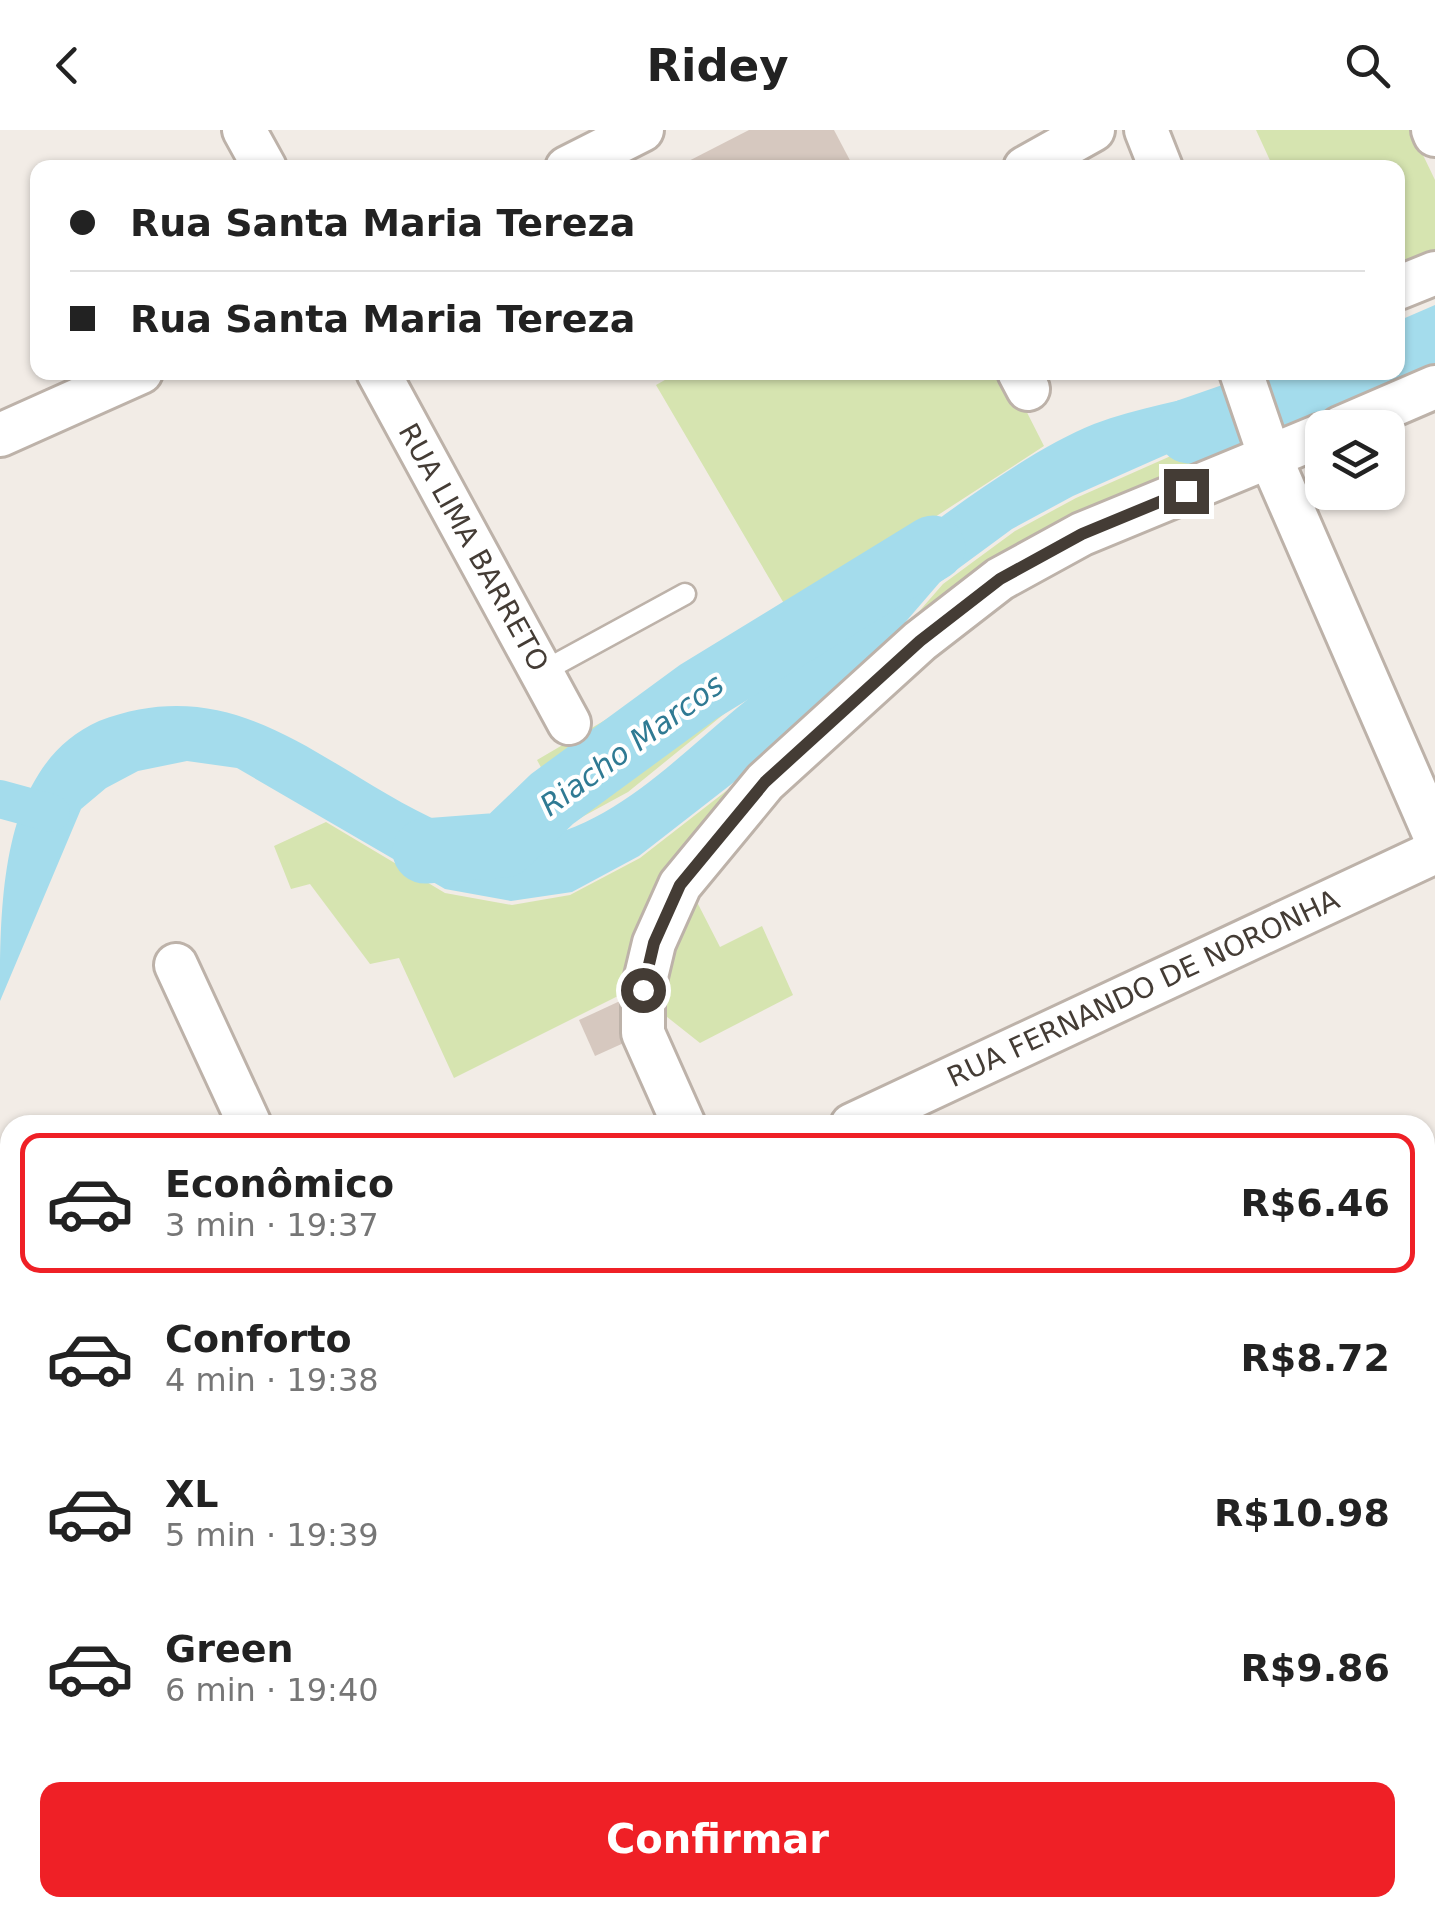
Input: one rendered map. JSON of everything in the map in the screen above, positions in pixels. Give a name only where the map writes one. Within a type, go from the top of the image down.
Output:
[{"type":"street","points":[[244,130],[261,160]]},
{"type":"street","points":[[583,160],[642,130]]},
{"type":"street","points":[[1040,160],[1094,130]]},
{"type":"street","points":[[1146,130],[1158,160]]},
{"type":"street","points":[[1405,285],[1435,273]]},
{"type":"street","points":[[0,435],[123,380]]},
{"type":"street","name":"RUA LIMA BARRETO","points":[[382,380],[569,722]]},
{"type":"street","points":[[1244,380],[1265,443],[1435,836]]},
{"type":"street","points":[[1382,410],[1435,387]]},
{"type":"street","points":[[680,1115],[643,1032],[643,990],[650,958],[680,885],[765,782],[920,641],[1000,579],[1265,443],[1305,437]]},
{"type":"street","name":"RUA FERNANDO DE NORONHA","points":[[873,1115],[1435,852]]},
{"type":"street","points":[[176,965],[245,1115]]},
{"type":"lane","points":[[542,672],[685,594]]},
{"type":"green space","points":[[1256,130],[1411,130],[1435,180],[1435,253],[1405,266],[1405,160],[1270,160]]},
{"type":"green space","points":[[665,380],[1011,380],[1044,446],[935,517],[882,559],[809,645],[628,792],[571,823],[537,760],[789,612],[656,385]]},
{"type":"green space","points":[[1243,424],[1248,441],[1062,522],[677,863],[720,947],[762,926],[793,995],[700,1043],[657,1009],[618,996],[454,1078],[399,958],[370,964],[310,884],[291,889],[274,846],[326,822],[445,893],[512,905],[570,895],[640,858],[784,746],[867,671],[943,584],[1015,531],[1076,498]]},
{"type":"water","points":[[1435,305],[1435,368],[1339,410],[1310,410],[1298,380],[1405,380],[1405,318]]},
{"type":"water","points":[[1229,388],[1242,421],[1073,496],[1012,529],[940,582],[865,669],[783,744],[639,856],[572,892],[511,901],[445,889],[237,768],[187,761],[138,771],[106,788],[81,809],[0,1001],[5,880],[24,803],[42,769],[66,742],[99,721],[150,708],[197,707],[240,716],[281,733],[402,803],[455,828],[505,841],[556,834],[613,807],[665,770],[804,653],[888,558],[988,484],[1043,449],[1094,424]]},
{"type":"building","points":[[749,130],[834,130],[850,160],[691,160]]},
{"type":"building","points":[[620,1001],[637,1037],[595,1056],[579,1020]]},
{"type":"waterway","name":"Riacho Marcos","points":[[1189,431],[1336,380]]},
{"type":"waterway","name":"Riacho Marcos","points":[[425,851],[504,845],[552,799],[698,692],[933,548]]},
{"type":"waterway","points":[[0,799],[51,813]]},
{"type":"route","points":[[643,990],[654,943],[680,885],[765,782],[920,641],[1000,579],[1082,534],[1186,491]]}]
